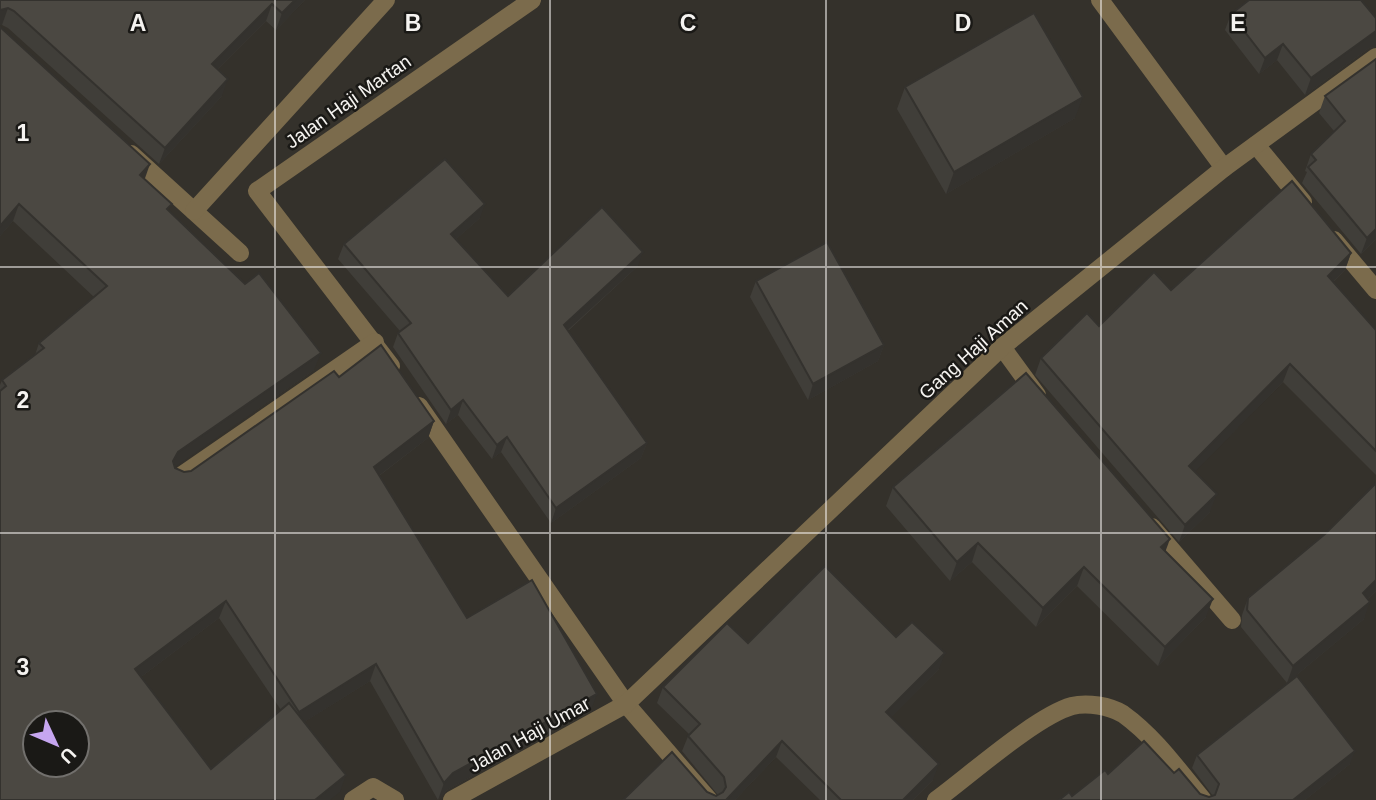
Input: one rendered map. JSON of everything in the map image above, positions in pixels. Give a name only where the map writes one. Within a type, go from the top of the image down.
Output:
[{"type":"street","points":[[194,211],[386,0]]},
{"type":"street","name":"Jalan Haji Martan","points":[[374,342],[257,191],[532,0]]},
{"type":"street","points":[[1100,0],[1224,168]]},
{"type":"street","name":"Gang Haji Aman","points":[[626,704],[1002,347],[1224,168],[1376,57]]},
{"type":"street","points":[[113,137],[240,253]]},
{"type":"street","points":[[1256,145],[1376,290]]},
{"type":"street","points":[[178,478],[374,342],[626,704],[709,800]]},
{"type":"street","points":[[1002,347],[1045,405]]},
{"type":"street","points":[[1143,517],[1232,620]]},
{"type":"street","name":"Jalan Haji Umar","points":[[452,800],[626,704]]},
{"type":"street","points":[[936,800],[1046,717],[1073,705],[1094,705],[1120,712],[1145,732],[1203,800]]},
{"type":"street","points":[[353,800],[373,787],[395,800]]},
{"type":"building","points":[[0,0],[295,0],[282,13],[272,4],[212,64],[228,79],[165,148],[14,11],[8,8],[0,10]]},
{"type":"building","points":[[1249,0],[1361,0],[1376,18],[1376,31],[1311,78],[1283,44],[1265,58],[1231,14]]},
{"type":"building","points":[[1034,13],[1083,97],[954,172],[905,87]]},
{"type":"building","points":[[0,27],[150,164],[140,175],[172,204],[167,209],[245,284],[259,273],[321,353],[178,452],[173,461],[175,468],[184,472],[191,471],[334,371],[339,377],[381,345],[434,421],[374,467],[467,618],[532,580],[597,694],[453,773],[444,783],[376,664],[299,712],[226,601],[135,669],[211,769],[289,703],[346,775],[315,800],[0,800],[0,391],[6,386],[2,380],[44,348],[39,343],[107,286],[19,204],[0,226]]},
{"type":"building","points":[[1376,59],[1376,229],[1367,238],[1308,167],[1316,160],[1311,154],[1345,121],[1325,96]]},
{"type":"building","points":[[445,159],[485,204],[451,234],[508,296],[602,207],[643,252],[564,325],[647,443],[556,508],[507,437],[497,445],[463,400],[451,410],[398,333],[411,323],[344,244]]},
{"type":"building","points":[[1292,181],[1351,253],[1328,276],[1376,330],[1376,451],[1290,364],[1189,466],[1217,494],[1185,525],[1041,358],[1087,313],[1099,326],[1154,272],[1171,290]]},
{"type":"building","points":[[827,242],[884,345],[813,384],[756,281]]},
{"type":"building","points":[[1026,373],[1170,539],[1161,547],[1213,599],[1165,647],[1084,567],[1043,608],[978,543],[957,562],[893,487]]},
{"type":"building","points":[[1376,483],[1376,580],[1363,593],[1370,602],[1293,666],[1247,610],[1248,598],[1325,534]]},
{"type":"building","points":[[825,566],[896,637],[912,622],[945,653],[886,712],[939,764],[903,800],[841,800],[782,741],[726,800],[623,800],[672,752],[707,792],[716,796],[723,792],[726,787],[724,777],[688,736],[700,724],[663,687],[727,623],[748,643]]},
{"type":"building","points":[[1297,676],[1355,751],[1293,800],[1059,800],[1069,792],[1072,796],[1105,770],[1108,774],[1144,741],[1174,773],[1179,769],[1200,794],[1209,797],[1215,795],[1219,784],[1197,755]]}]
